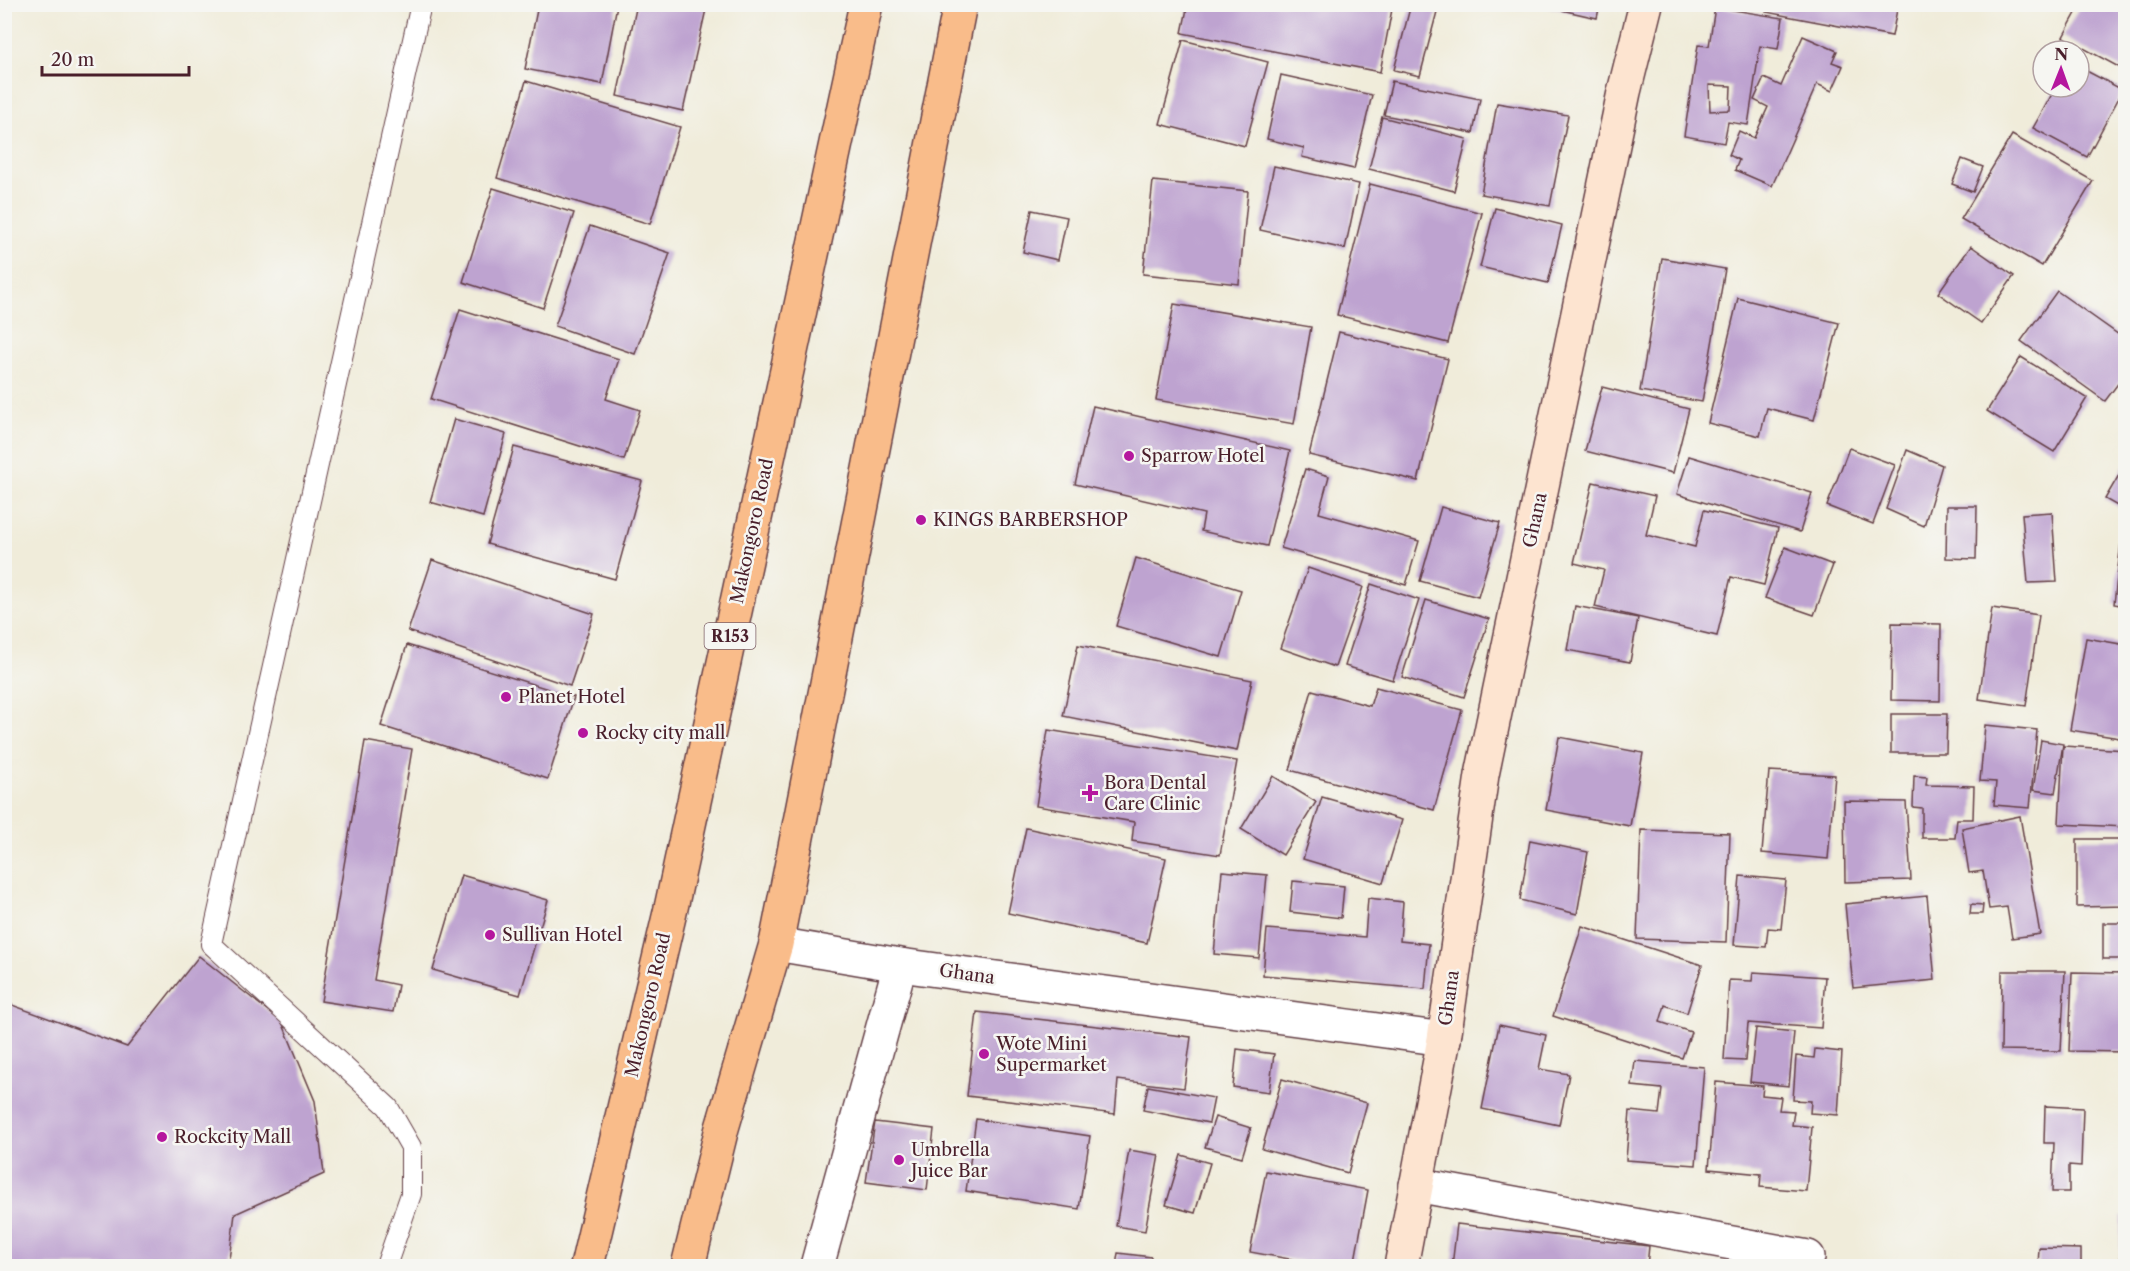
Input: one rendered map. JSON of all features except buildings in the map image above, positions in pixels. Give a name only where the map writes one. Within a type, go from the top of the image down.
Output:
[{"type":"main road","name":"Makongoro Road","points":[[588,1266],[674,897],[866,4]]},
{"type":"main road","points":[[688,1266],[722,1128],[776,944],[960,4]]},
{"type":"street","name":"Ghana","points":[[1401,1266],[1444,1039],[1482,775],[1624,92],[1647,4]]},
{"type":"street","name":"Ghana","points":[[776,944],[900,965],[1444,1039]]},
{"type":"street","points":[[817,1266],[900,965]]},
{"type":"street","points":[[1416,1185],[1808,1257]]},
{"type":"lane","points":[[386,1266],[411,1194],[411,1147],[388,1107],[211,944],[421,4]]},
{"type":"place","name":"Sparrow Hotel","points":[[1129,456]]},
{"type":"place","name":"KINGS BARBERSHOP","points":[[921,520]]},
{"type":"place","name":"Planet Hotel","points":[[506,697]]},
{"type":"place","name":"Rocky city mall","points":[[583,733]]},
{"type":"place","name":"Bora Dental Care Clinic","points":[[1090,793]]},
{"type":"place","name":"Sullivan Hotel","points":[[490,935]]},
{"type":"place","name":"Wote Mini Supermarket","points":[[984,1054]]},
{"type":"place","name":"Rockcity Mall","points":[[162,1137]]},
{"type":"place","name":"Umbrella Juice Bar","points":[[899,1160]]}]
